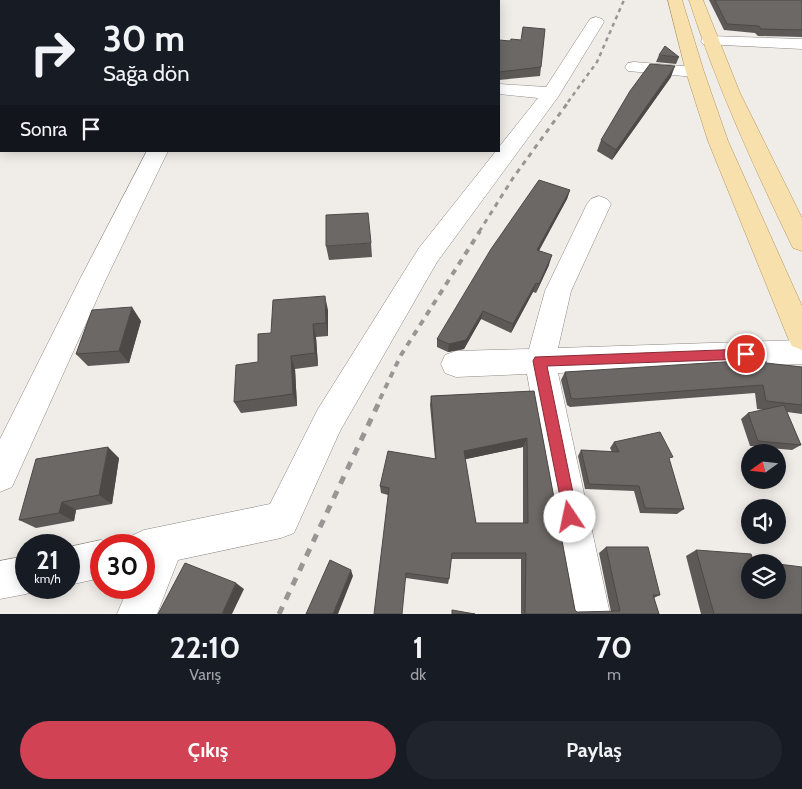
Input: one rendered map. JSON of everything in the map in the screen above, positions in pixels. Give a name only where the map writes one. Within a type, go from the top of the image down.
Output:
[{"type":"main road","points":[[675,0],[695,72],[718,141],[802,338]]},
{"type":"main road","points":[[696,0],[709,41],[738,111],[802,242]]},
{"type":"street","points":[[155,547],[281,520],[329,420],[428,255],[551,93],[596,22]]},
{"type":"street","points":[[709,41],[802,44]]},
{"type":"street","points":[[634,67],[695,72]]},
{"type":"street","points":[[500,89],[551,93]]},
{"type":"street","points":[[0,475],[93,279],[157,152]]},
{"type":"street","points":[[590,614],[540,361],[558,291],[599,204]]},
{"type":"street","points":[[456,364],[802,352]]},
{"type":"street","points":[[0,580],[15,577]]},
{"type":"street","points":[[137,614],[141,599]]},
{"type":"building","points":[[715,0],[802,0],[802,30],[761,29],[759,26],[727,24]]},
{"type":"building","points":[[523,27],[545,29],[541,67],[500,72],[500,40],[521,40]]},
{"type":"building","points":[[665,46],[679,57],[659,55]]},
{"type":"building","points":[[650,64],[675,66],[616,150],[601,140],[630,91]]},
{"type":"building","points":[[539,180],[570,190],[537,250],[552,255],[539,284],[536,283],[513,324],[483,311],[466,340],[449,344],[437,339],[491,249]]},
{"type":"building","points":[[368,213],[371,243],[326,246],[326,215]]},
{"type":"building","points":[[325,296],[326,323],[313,324],[315,353],[291,356],[293,394],[234,402],[236,365],[258,362],[258,334],[271,333],[273,300]]},
{"type":"building","points":[[132,307],[119,351],[76,354],[92,310]]},
{"type":"building","points":[[755,360],[802,367],[802,405],[766,401],[763,385],[575,399],[571,398],[565,372]]},
{"type":"building","points":[[534,391],[575,610],[577,612],[620,611],[606,547],[648,547],[660,595],[653,595],[659,614],[525,614],[526,553],[452,553],[449,579],[406,573],[402,614],[374,614],[389,488],[380,486],[388,451],[436,459],[431,396]],"holes":[[[527,438],[528,523],[476,523],[464,451]]]},
{"type":"building","points":[[784,405],[801,445],[758,441],[748,413]]},
{"type":"building","points":[[660,432],[673,457],[669,458],[684,509],[645,508],[639,486],[589,484],[581,450],[619,452],[614,442]]},
{"type":"building","points":[[108,447],[99,495],[62,502],[59,513],[19,520],[36,459]]},
{"type":"building","points":[[696,550],[751,554],[741,554],[741,599],[786,599],[786,565],[802,567],[802,614],[714,614]]},
{"type":"building","points":[[330,560],[351,570],[333,614],[306,614]]},
{"type":"building","points":[[185,563],[236,583],[222,614],[158,614]]},
{"type":"building","points":[[452,610],[475,614],[452,614]]},
{"type":"railway","points":[[568,102],[597,62],[624,0]]},
{"type":"railway","points":[[479,232],[513,178],[569,101]]},
{"type":"railway","points":[[380,399],[401,355],[480,231]]},
{"type":"railway","points":[[279,614],[381,398]]},
{"type":"route","points":[[570,517],[540,361],[746,354]]}]
